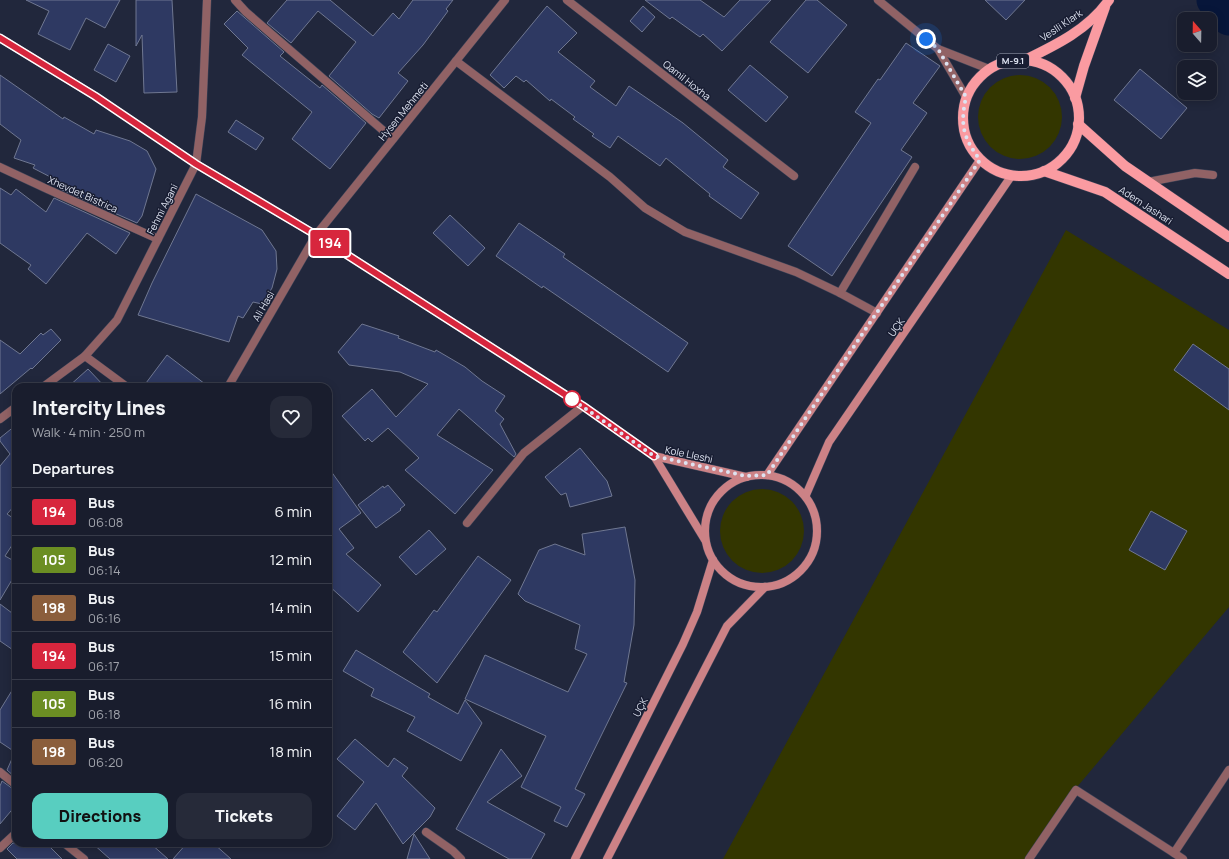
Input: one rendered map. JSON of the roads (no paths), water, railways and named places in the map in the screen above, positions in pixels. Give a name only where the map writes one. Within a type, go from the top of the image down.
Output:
[{"type":"main road","name":"Veslli Klark","points":[[1025,60],[1062,41],[1087,24],[1107,3]]},
{"type":"main road","name":"Veslli Klark","points":[[1075,98],[1084,66],[1107,3]]},
{"type":"main road","name":"M-9.1","points":[[1025,60],[1043,64],[1057,72],[1068,84],[1075,98],[1078,111],[1078,124],[1075,139],[1067,152],[1057,163],[1044,171],[1028,175],[1012,175],[995,170],[980,160],[970,146],[964,131],[963,114],[966,97],[976,81],[990,69],[1007,62],[1025,60]]},
{"type":"main road","points":[[1078,124],[1125,166],[1229,237]]},
{"type":"main road","name":"Adem Jashari","points":[[1044,171],[1105,192],[1229,274]]},
{"type":"street","name":"Fehmi Agani","points":[[48,383],[85,356],[117,320],[196,164],[202,117],[207,0]]},
{"type":"street","points":[[235,0],[246,12],[393,139]]},
{"type":"street","name":"Hysen Mehmeti","points":[[316,235],[505,0]]},
{"type":"street","name":"Qamil Hoxha","points":[[567,0],[794,176]]},
{"type":"street","points":[[878,0],[938,49],[990,69]]},
{"type":"street","points":[[0,38],[95,96],[196,164],[316,235],[583,406],[654,456]]},
{"type":"street","points":[[938,49],[966,97]]},
{"type":"street","points":[[456,61],[610,177],[645,208],[684,232],[796,272],[877,313]]},
{"type":"street","points":[[767,475],[980,160]]},
{"type":"street","name":"Xhevdet Bistrica","points":[[0,167],[158,239]]},
{"type":"street","points":[[840,293],[915,168]]},
{"type":"street","points":[[1148,182],[1195,172],[1213,175]]},
{"type":"street","name":"UÇK","points":[[806,495],[829,442],[1012,175]]},
{"type":"street","name":"Ali Hasi","points":[[230,383],[316,235]]},
{"type":"street","points":[[85,356],[122,383]]},
{"type":"street","points":[[467,523],[524,453],[583,406]]},
{"type":"street","points":[[0,419],[12,410]]},
{"type":"street","name":"Kole Lleshi","points":[[654,456],[746,476]]},
{"type":"street","name":"Kole Lleshi","points":[[654,456],[705,540]]},
{"type":"street","points":[[767,475],[787,481],[806,495],[814,511],[817,531],[813,551],[802,569],[785,581],[765,587],[745,584],[726,575],[713,560],[705,540],[706,520],[714,500],[728,485],[746,476],[767,475]]},
{"type":"street","name":"UÇK","points":[[575,859],[683,644],[697,612],[713,560]]},
{"type":"street","points":[[607,859],[727,626],[765,587]]},
{"type":"street","points":[[1174,853],[1229,770]]},
{"type":"street","points":[[0,772],[12,782]]},
{"type":"street","points":[[1029,859],[1076,790],[1183,859]]},
{"type":"street","points":[[426,832],[453,851],[461,859]]},
{"type":"street","points":[[0,848],[12,837]]},
{"type":"street","points":[[69,847],[84,859]]},
{"type":"waterway","points":[[1214,0],[1229,18]]}]
